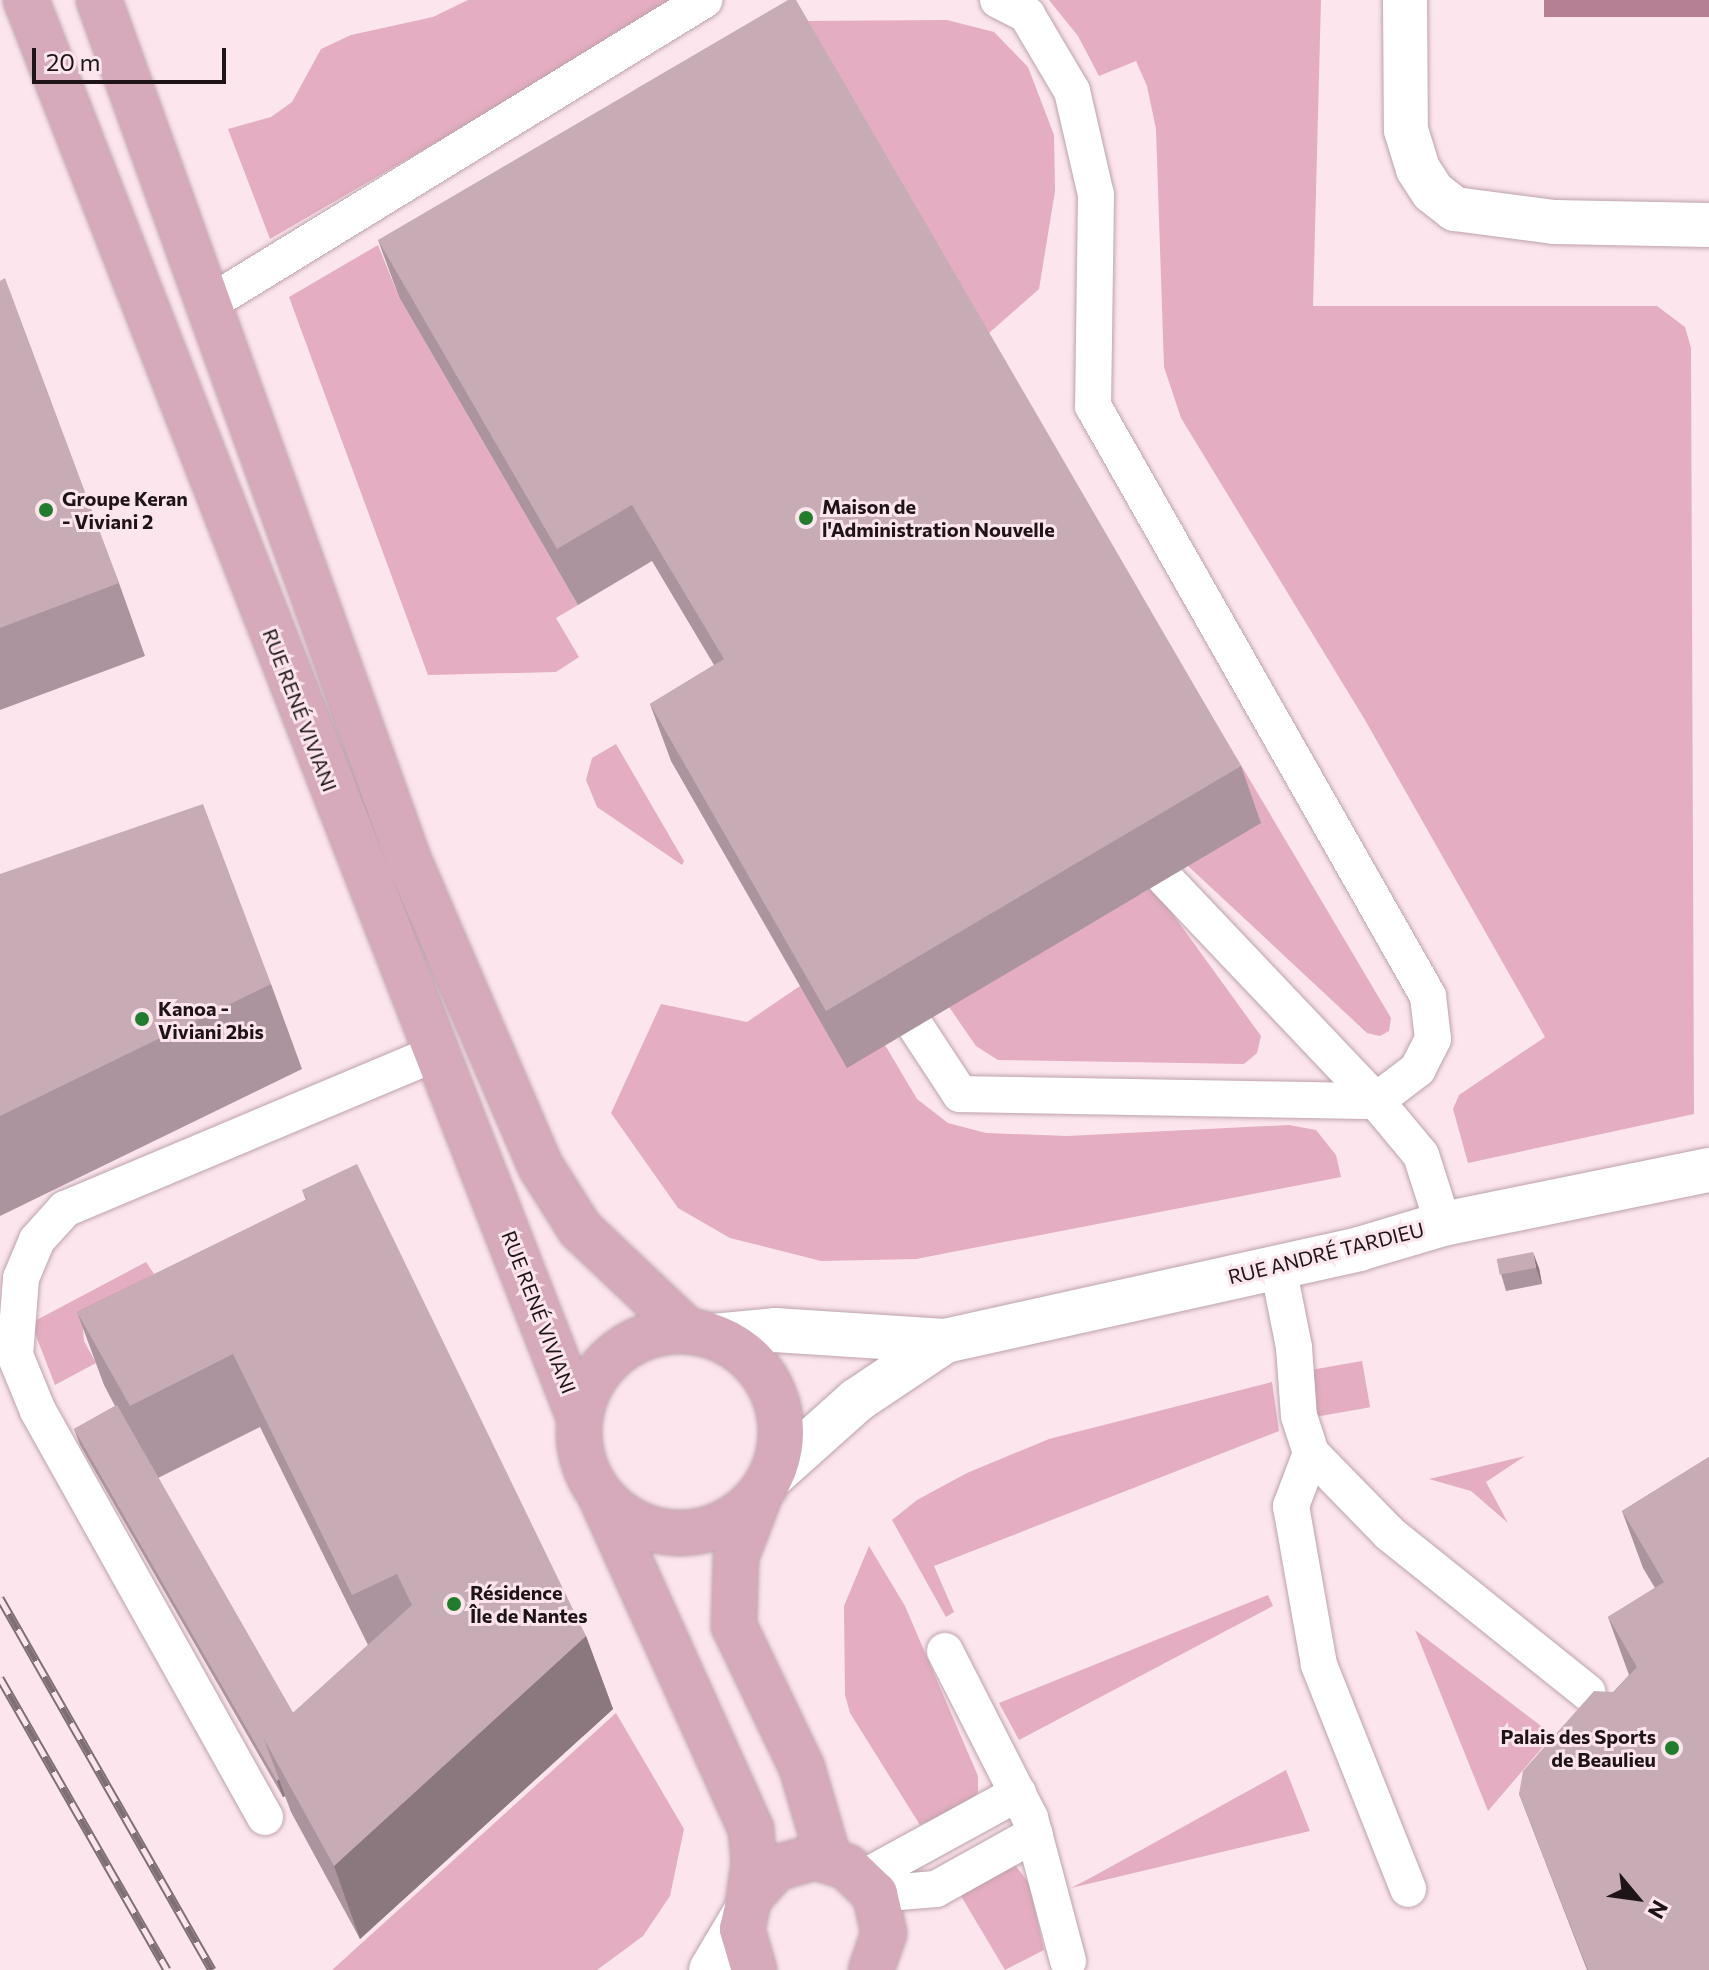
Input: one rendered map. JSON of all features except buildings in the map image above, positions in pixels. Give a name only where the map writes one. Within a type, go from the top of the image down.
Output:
[{"type":"main road","name":"RUE RENÉ VIVIANI","points":[[26,0],[579,1417]]},
{"type":"main road","points":[[99,0],[409,861],[541,1167],[580,1229],[700,1333],[760,1368],[777,1401],[781,1439],[736,1557],[734,1626],[884,1933],[871,1970]]},
{"type":"main road","points":[[700,1333],[650,1335],[617,1352],[592,1381],[579,1417],[582,1458],[751,1829],[754,1862],[743,1942],[754,1970]]},
{"type":"main road","points":[[600,1495],[630,1521],[668,1533],[727,1522],[765,1486]]},
{"type":"main road","points":[[746,1907],[765,1876],[788,1862],[856,1877]]},
{"type":"street","points":[[1405,0],[1406,130],[1418,169],[1433,192],[1455,209],[1554,222],[1709,225]]},
{"type":"street","name":"RUE ANDRÉ TARDIEU","points":[[700,1333],[775,1330],[945,1341],[1278,1267],[1443,1224],[1709,1170]]},
{"type":"street","name":"RUE ANDRÉ TARDIEU","points":[[765,1486],[857,1400],[945,1341]]},
{"type":"street","points":[[711,1970],[746,1907]]},
{"type":"lane","points":[[210,303],[704,0]]},
{"type":"lane","points":[[916,1027],[960,1094],[1376,1101],[1418,1069],[1433,1039],[1428,996],[1093,406],[1096,195],[1072,91],[1027,15],[998,0]]},
{"type":"lane","points":[[1166,880],[1376,1101],[1421,1155],[1443,1224]]},
{"type":"lane","points":[[265,1817],[38,1411],[15,1355],[21,1278],[37,1240],[65,1209],[438,1052]]},
{"type":"lane","points":[[1278,1267],[1294,1347],[1299,1416],[1311,1453],[1390,1534],[1587,1692]]},
{"type":"lane","points":[[1311,1453],[1291,1506],[1319,1665],[1408,1889]]},
{"type":"lane","points":[[945,1651],[1018,1793],[1035,1834],[1068,1961]]},
{"type":"lane","points":[[856,1877],[1018,1793]]},
{"type":"lane","points":[[856,1877],[936,1889],[1035,1834]]},
{"type":"shaded area","points":[[468,0],[681,0],[270,239],[228,129],[271,117],[292,102],[321,49],[351,35],[433,17]]},
{"type":"shaded area","points":[[1049,0],[1321,0],[1313,306],[1657,306],[1685,327],[1691,348],[1694,1114],[1468,1163],[1453,1109],[1459,1095],[1545,1037],[1365,720],[1181,418],[1164,367],[1156,129],[1147,86],[1136,61],[1099,76],[1078,36]]},
{"type":"shaded area","points":[[1544,0],[1709,0],[1709,17],[1544,17]]},
{"type":"shaded area","points":[[947,20],[994,32],[1028,67],[1054,135],[1055,191],[1039,289],[981,340],[799,21]]},
{"type":"shaded area","points":[[378,245],[399,297],[578,605],[556,618],[579,657],[556,672],[428,675],[289,297]]},
{"type":"shaded area","points":[[1066,470],[1391,1018],[1389,1031],[1380,1036],[1367,1033],[1188,866]]},
{"type":"shaded area","points":[[616,744],[684,861],[682,865],[597,807],[586,780],[592,758]]},
{"type":"shaded area","points":[[1153,887],[1261,1036],[1257,1053],[1244,1064],[998,1060],[976,1046],[949,1007]]},
{"type":"shaded area","points":[[800,986],[885,1045],[917,1099],[948,1123],[986,1133],[1067,1136],[1289,1125],[1316,1130],[1336,1155],[1341,1177],[916,1259],[821,1261],[730,1238],[678,1208],[611,1113],[661,1004],[747,1022]]},
{"type":"shaded area","points":[[146,1262],[160,1283],[83,1329],[84,1341],[96,1363],[55,1385],[31,1323]]},
{"type":"shaded area","points":[[1362,1361],[1370,1407],[1316,1417],[1308,1371]]},
{"type":"shaded area","points":[[1272,1382],[1279,1431],[934,1566],[954,1612],[946,1617],[892,1520],[917,1500],[967,1473],[1049,1439]]},
{"type":"shaded area","points":[[1525,1456],[1486,1482],[1508,1523],[1471,1491],[1429,1479]]},
{"type":"shaded area","points":[[869,1546],[905,1606],[978,1776],[978,1793],[968,1803],[920,1825],[850,1713],[845,1695],[844,1606]]},
{"type":"shaded area","points":[[1268,1595],[1273,1606],[1019,1740],[999,1703]]},
{"type":"shaded area","points":[[1415,1630],[1553,1735],[1488,1811]]},
{"type":"shaded area","points":[[616,1713],[684,1829],[670,1896],[643,1936],[597,1970],[332,1970]]},
{"type":"shaded area","points":[[1286,1770],[1310,1831],[1071,1888],[1094,1876]]},
{"type":"shaded area","points":[[1015,1865],[1029,1883],[1044,1950],[1005,1970],[958,1891]]},
{"type":"railway","points":[[0,1598],[212,1970]]},
{"type":"railway","points":[[0,1678],[167,1970]]},
{"type":"place","name":"Groupe Keran - Viviani 2","points":[[46,510]]},
{"type":"place","name":"Maison de l'Administration Nouvelle","points":[[806,518]]},
{"type":"place","name":"Kanoa - Viviani 2bis","points":[[142,1019]]},
{"type":"place","name":"Résidence Île de Nantes","points":[[454,1604]]},
{"type":"place","name":"Palais des Sports de Beaulieu","points":[[1672,1748]]}]
